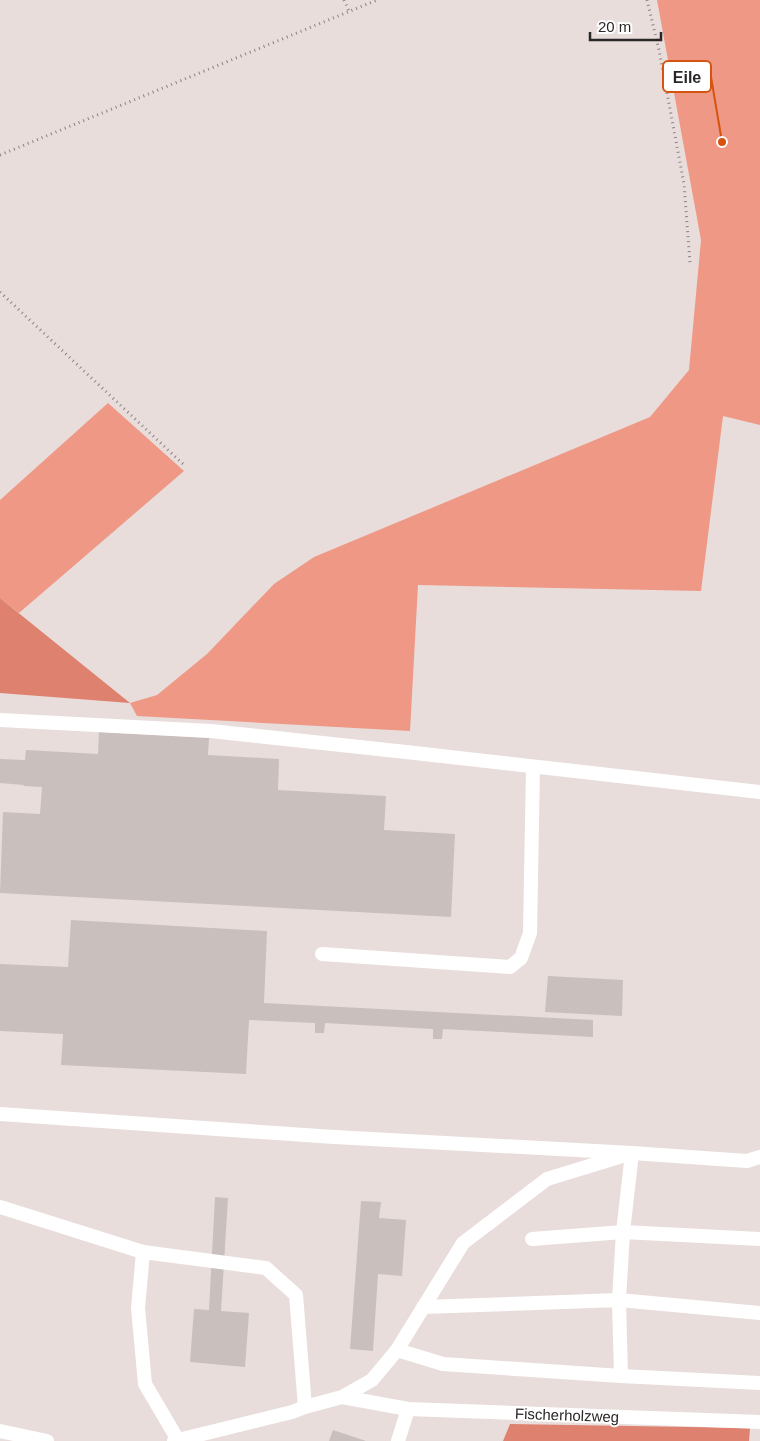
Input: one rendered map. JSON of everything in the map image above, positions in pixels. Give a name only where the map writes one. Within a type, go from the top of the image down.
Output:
[{"type":"lane","points":[[0,720],[210,731],[396,750],[760,792]]},
{"type":"lane","points":[[322,954],[510,967],[521,958],[530,933],[533,767]]},
{"type":"lane","points":[[0,1114],[747,1161],[760,1157]]},
{"type":"lane","points":[[621,1376],[619,1300],[623,1232],[632,1153]]},
{"type":"lane","points":[[143,1252],[138,1308],[145,1384],[176,1440],[292,1412],[342,1397],[372,1380],[397,1350],[463,1243],[547,1179],[632,1153]]},
{"type":"lane","points":[[0,1207],[143,1252],[266,1268],[296,1295],[305,1407]]},
{"type":"lane","points":[[532,1239],[623,1232],[760,1240]]},
{"type":"lane","points":[[423,1307],[619,1300],[760,1313]]},
{"type":"lane","points":[[397,1350],[443,1364],[760,1383]]},
{"type":"lane","name":"Fischerholzweg","points":[[342,1397],[408,1409],[760,1422]]},
{"type":"lane","points":[[398,1441],[408,1409]]},
{"type":"lane","points":[[0,1432],[47,1441]]},
{"type":"path","points":[[344,0],[349,11]]},
{"type":"path","points":[[0,156],[377,0]]},
{"type":"path","points":[[647,0],[659,50],[684,184],[690,263]]},
{"type":"path","points":[[0,292],[183,464]]},
{"type":"shaded area","points":[[657,0],[760,0],[760,425],[723,416],[701,591],[418,585],[410,731],[137,716],[130,703],[157,695],[207,654],[274,584],[314,557],[650,417],[689,370],[701,240]]},
{"type":"shaded area","points":[[108,403],[184,471],[19,613],[0,598],[0,500]]},
{"type":"shaded area","points":[[0,598],[130,703],[0,693]]},
{"type":"shaded area","points":[[510,1424],[750,1428],[749,1441],[503,1441]]},
{"type":"building","points":[[99,732],[209,738],[208,755],[279,759],[278,790],[386,796],[384,830],[455,834],[451,917],[0,893],[3,812],[40,814],[42,787],[0,783],[0,759],[25,760],[26,750],[98,754]]},
{"type":"building","points":[[71,920],[267,931],[264,1003],[593,1020],[593,1037],[443,1029],[442,1039],[433,1039],[433,1029],[325,1023],[324,1033],[315,1033],[315,1023],[249,1020],[246,1074],[61,1065],[63,1034],[0,1031],[0,964],[68,967]]},
{"type":"building","points":[[548,976],[623,980],[622,1016],[545,1012]]},
{"type":"building","points":[[215,1197],[228,1198],[221,1311],[249,1313],[245,1367],[190,1362],[194,1309],[209,1310]]},
{"type":"building","points":[[361,1201],[381,1202],[379,1218],[406,1220],[402,1276],[378,1274],[373,1351],[350,1349]]},
{"type":"building","points":[[333,1430],[366,1441],[329,1441]]},
{"type":"place","name":"Eile","points":[[722,142]]}]
